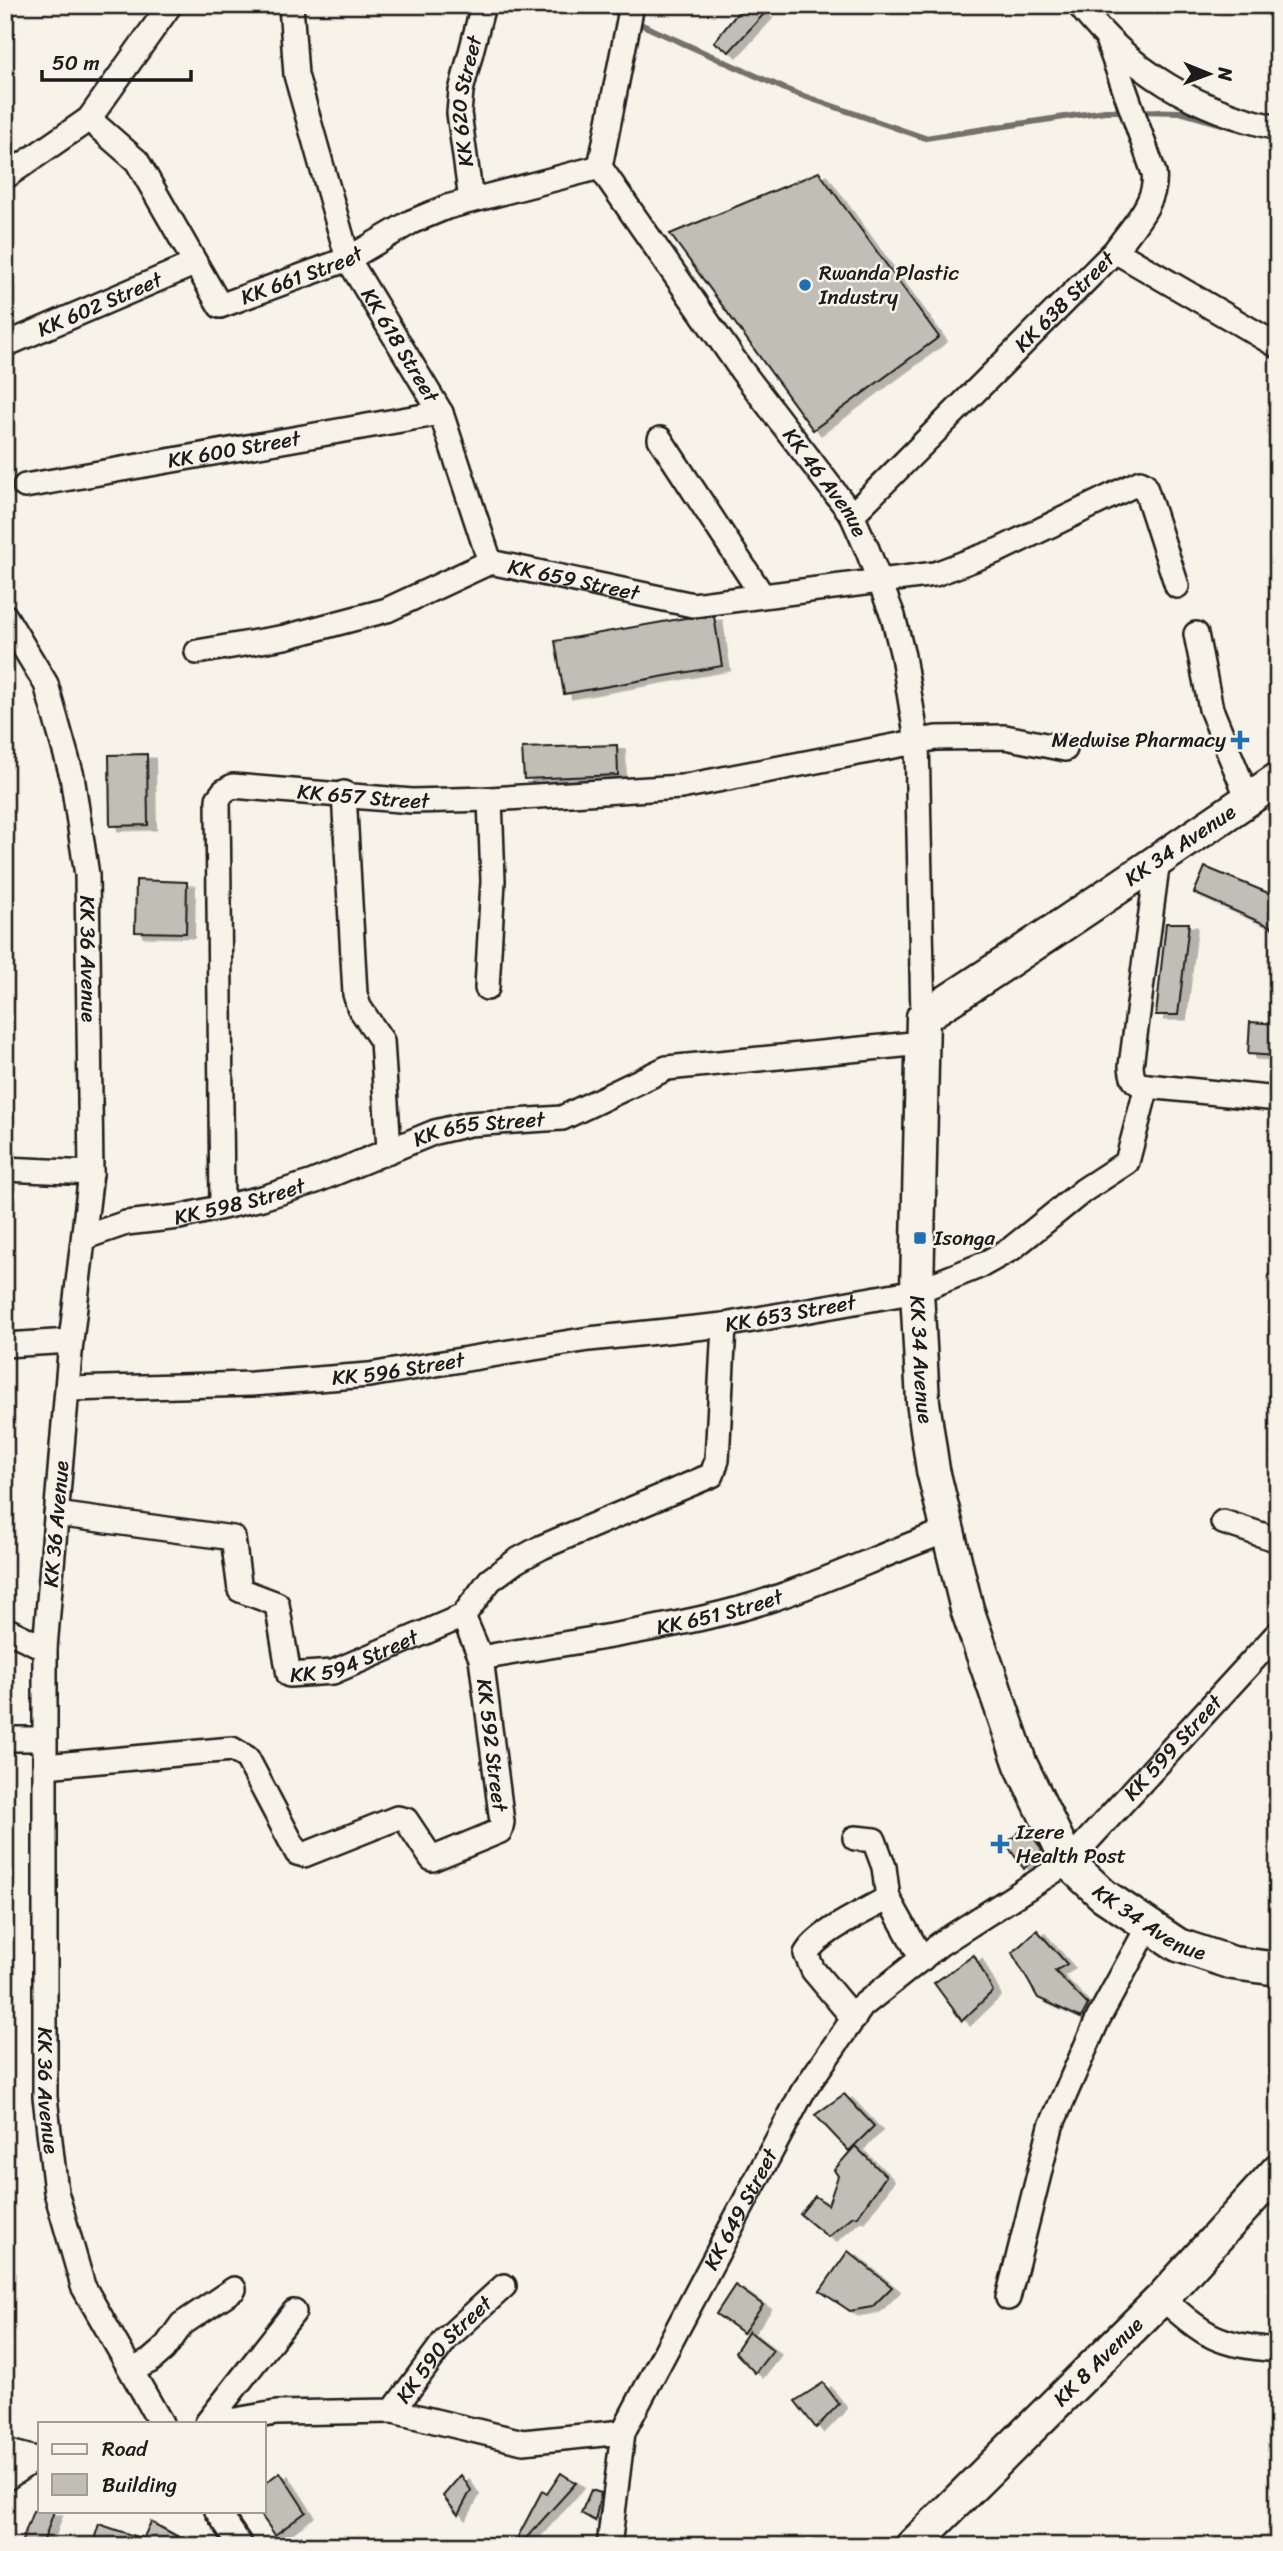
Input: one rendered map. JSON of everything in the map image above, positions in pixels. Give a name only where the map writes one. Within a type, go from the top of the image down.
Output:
[{"type":"main road","name":"KK 34 Avenue","points":[[1278,779],[1158,859],[923,1030],[917,1291],[923,1402],[933,1470],[947,1531],[987,1673],[1021,1765],[1068,1862],[1103,1895],[1148,1927],[1193,1951],[1233,1963],[1278,1969]]},
{"type":"main road","name":"KK 8 Avenue","points":[[912,2546],[1161,2298],[1278,2170]]},
{"type":"street","points":[[5,177],[89,119],[170,5]]},
{"type":"street","name":"KK 618 Street","points":[[291,5],[298,87],[348,259],[441,413],[490,562]]},
{"type":"street","name":"KK 620 Street","points":[[471,200],[459,113],[461,91],[483,5]]},
{"type":"street","points":[[600,167],[632,5]]},
{"type":"street","points":[[1079,5],[1108,42],[1175,91],[1206,107],[1241,120],[1278,128]]},
{"type":"street","name":"KK 638 Street","points":[[852,515],[1115,251],[1150,201],[1156,187],[1154,173],[1108,42]]},
{"type":"street","name":"KK 661 Street","points":[[89,119],[137,161],[220,306],[348,259],[411,222],[471,200],[600,167]]},
{"type":"street","name":"KK 46 Avenue","points":[[600,167],[742,371],[852,515],[878,579],[903,656],[917,741],[923,1030]]},
{"type":"street","points":[[1115,251],[1278,346]]},
{"type":"street","name":"KK 602 Street","points":[[5,345],[194,264]]},
{"type":"street","name":"KK 600 Street","points":[[24,486],[441,413]]},
{"type":"street","points":[[660,439],[762,595]]},
{"type":"street","name":"KK 659 Street","points":[[197,652],[285,637],[387,610],[490,562],[552,573],[684,604],[935,574],[999,550],[1140,482],[1144,484],[1177,586]]},
{"type":"street","name":"KK 36 Avenue","points":[[5,616],[46,684],[72,776],[87,875],[91,1173],[71,1341],[45,1648],[45,2097],[57,2192],[83,2286],[160,2422]]},
{"type":"street","points":[[1196,634],[1211,709],[1248,799]]},
{"type":"street","name":"KK 657 Street","points":[[222,1206],[218,799],[224,791],[233,786],[344,793],[412,801],[490,799],[681,787],[917,741],[1005,737],[1065,749]]},
{"type":"street","name":"KK 655 Street","points":[[344,793],[355,994],[359,1007],[382,1041],[389,1149],[435,1132],[469,1124],[562,1118],[667,1068],[923,1030]]},
{"type":"street","points":[[487,988],[494,881],[490,799]]},
{"type":"street","points":[[1158,859],[1131,1066],[1132,1079],[1139,1085],[1278,1099]]},
{"type":"street","name":"KK 653 Street","points":[[715,1470],[724,1325],[917,1291],[982,1265],[1011,1248],[1084,1190],[1127,1162],[1147,1086]]},
{"type":"street","name":"KK 598 Street","points":[[85,1237],[126,1223],[179,1217],[262,1198],[313,1182],[389,1149]]},
{"type":"street","points":[[5,1169],[91,1173]]},
{"type":"street","name":"KK 596 Street","points":[[68,1390],[252,1384],[369,1375],[589,1339],[724,1325]]},
{"type":"street","points":[[5,1345],[71,1341]]},
{"type":"street","name":"KK 594 Street","points":[[56,1514],[233,1538],[240,1590],[277,1604],[289,1675],[334,1672],[463,1616],[491,1580],[516,1561],[542,1547],[712,1475],[715,1470]]},
{"type":"street","points":[[1223,1522],[1278,1540]]},
{"type":"street","name":"KK 651 Street","points":[[481,1658],[742,1608],[833,1577],[869,1559],[947,1531]]},
{"type":"street","name":"KK 592 Street","points":[[46,1766],[232,1749],[247,1758],[297,1853],[304,1855],[397,1818],[406,1819],[432,1859],[500,1832],[502,1822],[481,1658],[463,1616]]},
{"type":"street","points":[[5,1629],[45,1648]]},
{"type":"street","name":"KK 599 Street","points":[[1068,1862],[1278,1633]]},
{"type":"street","points":[[5,1739],[44,1739]]},
{"type":"street","points":[[855,1838],[874,1840],[884,1867],[888,1898],[922,1959]]},
{"type":"street","name":"KK 649 Street","points":[[623,2432],[802,2093],[862,2006],[922,1959],[1068,1862]]},
{"type":"street","points":[[854,2019],[813,1970],[806,1954],[810,1948],[839,1927],[888,1898]]},
{"type":"street","points":[[1008,2298],[1051,2126],[1098,2019],[1148,1927]]},
{"type":"street","name":"KK 590 Street","points":[[224,2422],[276,2413],[393,2411],[446,2339],[503,2286]]},
{"type":"street","points":[[132,2370],[150,2361],[164,2349],[182,2323],[234,2289]]},
{"type":"street","points":[[1161,2298],[1204,2334],[1235,2346],[1278,2350]]},
{"type":"street","points":[[208,2422],[294,2312]]},
{"type":"street","points":[[393,2411],[523,2442],[623,2432],[609,2546]]},
{"type":"street","points":[[5,2451],[36,2460]]},
{"type":"street","points":[[5,2479],[36,2460]]},
{"type":"street","points":[[218,2512],[241,2546]]},
{"type":"building","points":[[744,5],[751,5],[764,14],[729,52],[714,42]]},
{"type":"building","name":"Rwanda Plastic Industry","points":[[819,172],[939,337],[813,430],[670,234]]},
{"type":"building","points":[[714,616],[722,666],[564,694],[555,641],[685,618]]},
{"type":"building","points":[[617,745],[618,775],[524,779],[522,748]]},
{"type":"building","points":[[147,754],[148,825],[110,826],[109,755]]},
{"type":"building","points":[[1205,867],[1278,897],[1278,930],[1194,893]]},
{"type":"building","points":[[136,880],[187,882],[186,933],[135,932]]},
{"type":"building","points":[[1166,923],[1189,923],[1178,1015],[1156,1015]]},
{"type":"building","points":[[1250,1022],[1278,1024],[1278,1056],[1248,1054]]},
{"type":"building","points":[[1026,1826],[1042,1850],[1024,1869],[1006,1844]]},
{"type":"building","points":[[1037,1930],[1067,1964],[1055,1971],[1088,2005],[1081,2018],[1038,1998],[1012,1953]]},
{"type":"building","points":[[974,1955],[993,1991],[962,2021],[934,1983]]},
{"type":"building","points":[[844,2094],[874,2126],[849,2151],[815,2115]]},
{"type":"building","points":[[855,2146],[886,2176],[857,2217],[853,2216],[828,2237],[800,2214],[815,2196],[828,2205],[838,2176],[834,2170]]},
{"type":"building","points":[[848,2251],[892,2287],[872,2307],[850,2311],[820,2291]]},
{"type":"building","points":[[735,2285],[763,2305],[743,2333],[716,2314]]},
{"type":"building","points":[[749,2331],[773,2350],[755,2373],[735,2352]]},
{"type":"building","points":[[823,2383],[839,2404],[816,2428],[795,2401]]},
{"type":"building","points":[[280,2472],[306,2512],[275,2535],[261,2515],[266,2512],[266,2482]]},
{"type":"building","points":[[561,2473],[576,2483],[519,2546],[513,2546],[542,2491],[547,2494]]},
{"type":"building","points":[[461,2475],[471,2490],[458,2515],[443,2496]]},
{"type":"building","points":[[591,2490],[601,2493],[595,2521],[581,2513]]},
{"type":"building","points":[[33,2511],[54,2512],[42,2546],[20,2546]]},
{"type":"building","points":[[151,2522],[195,2546],[92,2546],[99,2524],[143,2539]]},
{"type":"waterway","points":[[600,5],[621,15]]},
{"type":"waterway","points":[[638,23],[792,92],[925,138],[1105,111],[1126,111]]},
{"type":"waterway","points":[[1137,111],[1180,112],[1236,128]]},
{"type":"place","name":"Rwanda Plastic Industry","points":[[805,285]]},
{"type":"place","name":"Medwise Pharmacy","points":[[1240,740]]},
{"type":"place","name":"Isonga","points":[[920,1238]]},
{"type":"place","name":"Izere Health Post","points":[[1000,1844]]}]
